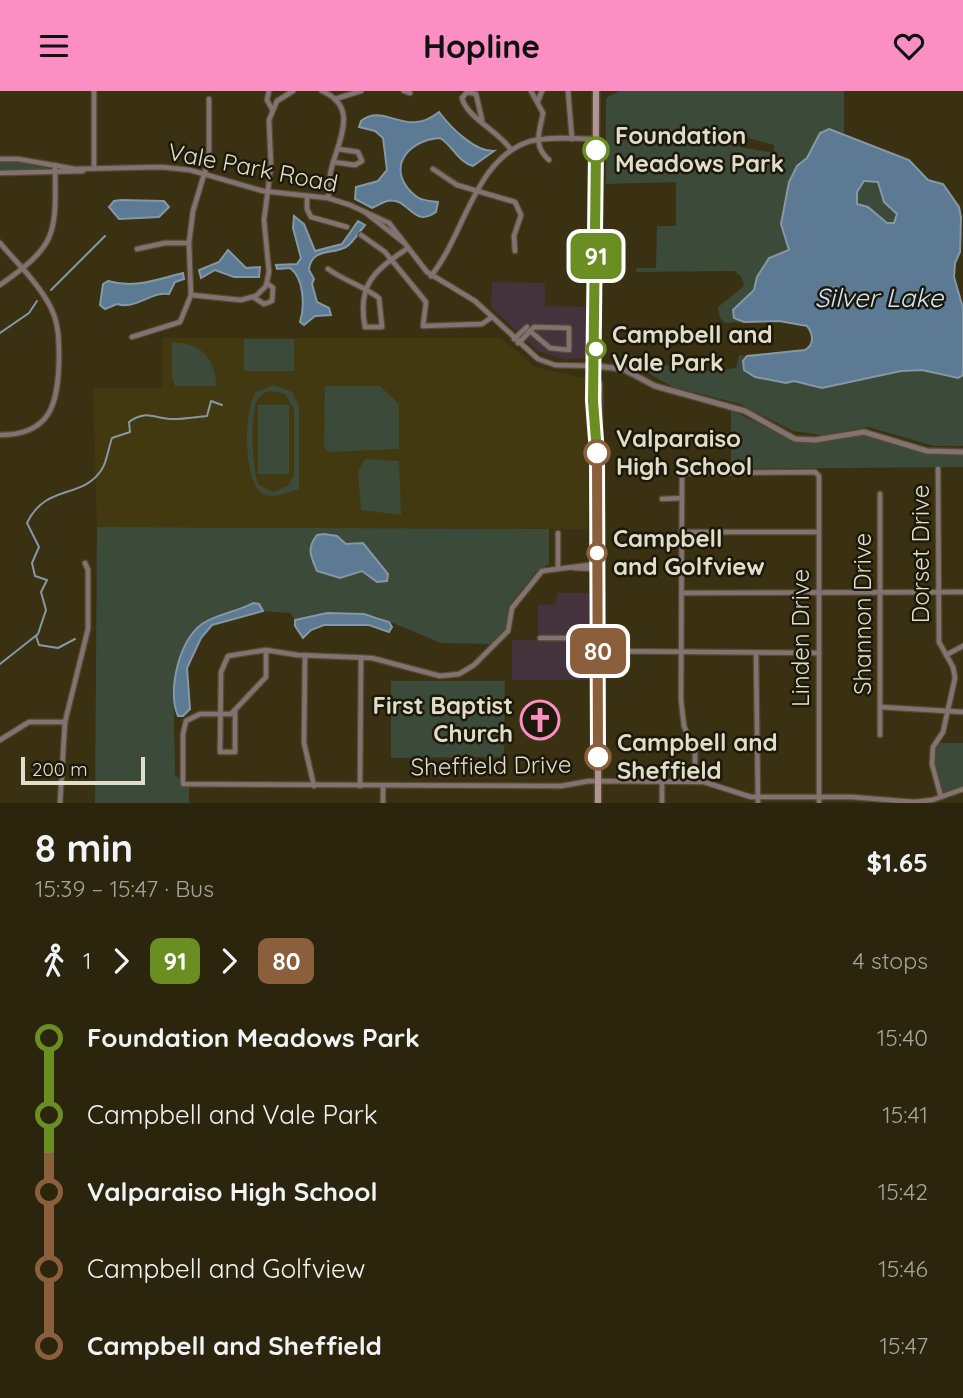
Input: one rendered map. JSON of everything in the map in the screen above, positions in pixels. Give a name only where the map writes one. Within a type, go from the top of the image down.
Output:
[{"type":"main road","points":[[596,91],[596,376],[593,401],[597,430],[598,803]]},
{"type":"street","points":[[94,91],[94,168]]},
{"type":"street","points":[[269,91],[267,100],[272,109]]},
{"type":"street","points":[[191,295],[241,300],[253,297],[267,283],[269,272],[264,233],[271,166],[269,120],[272,109],[290,91]]},
{"type":"street","points":[[322,91],[335,99],[342,110],[345,124],[334,162],[328,198]]},
{"type":"street","points":[[335,99],[361,91]]},
{"type":"street","points":[[404,91],[411,93]]},
{"type":"street","points":[[531,91],[543,114],[537,129],[540,150],[549,160]]},
{"type":"street","points":[[538,102],[542,91]]},
{"type":"street","points":[[568,91],[572,139]]},
{"type":"street","points":[[482,120],[477,96],[473,92],[467,92],[462,98],[464,104],[482,120],[502,137],[511,150]]},
{"type":"street","points":[[132,337],[180,322],[191,295],[189,243],[193,211],[210,152],[209,99]]},
{"type":"street","points":[[431,276],[451,250],[491,168],[511,150],[538,140],[596,139]]},
{"type":"street","points":[[334,162],[355,165],[362,161],[358,152],[338,149]]},
{"type":"street","name":"Vale Park Road","points":[[0,159],[94,168],[160,167],[205,174],[268,192],[328,198],[363,210],[406,245],[431,276],[471,298],[516,341],[548,363],[596,366]]},
{"type":"street","points":[[0,285],[22,270],[43,250],[52,233],[55,165]]},
{"type":"street","name":"Vale Park Road","points":[[0,173],[55,173],[94,168]]},
{"type":"street","points":[[433,169],[452,182],[478,192],[509,199],[519,207],[521,218],[514,236],[515,251]]},
{"type":"street","points":[[307,196],[307,209],[311,217],[347,227]]},
{"type":"street","points":[[361,235],[391,260],[426,302],[423,326],[482,324],[492,317]]},
{"type":"street","points":[[0,243],[45,298],[55,316],[59,337],[58,389],[51,411],[37,425],[20,434],[0,435]]},
{"type":"street","points":[[137,249],[165,243],[189,243]]},
{"type":"street","points":[[328,269],[346,282],[366,288],[379,298],[382,327],[365,327],[362,299],[366,288],[371,277],[406,245]]},
{"type":"street","points":[[253,297],[264,304],[272,301],[273,288],[267,283]]},
{"type":"street","points":[[516,341],[528,329],[534,327],[569,328],[569,350],[550,348],[528,329]]},
{"type":"street","points":[[596,366],[623,369],[655,386],[745,411],[795,439],[815,440],[864,432],[927,451],[963,452]]},
{"type":"street","name":"Dorset Drive","points":[[938,469],[939,642],[955,672],[943,731],[933,747],[932,759],[941,797]]},
{"type":"street","name":"Linden Drive","points":[[682,498],[682,473],[818,473],[819,800]]},
{"type":"street","name":"Shannon Drive","points":[[880,494],[880,735]]},
{"type":"street","points":[[662,499],[682,498],[682,718],[695,752],[695,782]]},
{"type":"street","points":[[682,532],[818,532]]},
{"type":"street","points":[[558,533],[558,567]]},
{"type":"street","points":[[60,803],[65,722],[88,629],[88,570],[85,563]]},
{"type":"street","points":[[235,710],[235,752],[220,752],[220,672],[228,656],[266,649],[304,655],[360,658],[440,675],[463,673],[508,631],[512,608],[542,571],[558,567],[597,566]]},
{"type":"street","points":[[682,593],[963,592]]},
{"type":"street","points":[[540,638],[598,638]]},
{"type":"street","points":[[946,655],[963,646]]},
{"type":"street","points":[[220,714],[231,714],[266,677],[266,649]]},
{"type":"street","points":[[598,651],[818,653]]},
{"type":"street","points":[[756,653],[758,800]]},
{"type":"street","points":[[304,655],[304,743],[314,786]]},
{"type":"street","points":[[360,658],[360,786]]},
{"type":"street","points":[[880,707],[963,712]]},
{"type":"street","name":"Sheffield Drive","points":[[220,714],[200,714],[186,721],[183,784],[561,786],[598,782],[695,782],[712,783],[758,800],[914,801],[941,797],[963,789]]},
{"type":"street","points":[[0,740],[29,722],[65,722]]},
{"type":"street","points":[[662,782],[662,803]]},
{"type":"street","points":[[383,786],[383,803]]},
{"type":"shaded area","points":[[492,282],[545,283],[545,306],[594,307],[592,344],[587,358],[563,359],[538,351],[491,307]]},
{"type":"shaded area","name":"Valparaiso High School","points":[[162,338],[501,338],[535,367],[587,379],[590,425],[588,529],[97,527],[93,388],[162,388]]},
{"type":"shaded area","points":[[557,593],[589,593],[590,680],[512,680],[512,640],[538,640],[538,605],[556,604]]},
{"type":"green space","points":[[619,91],[844,91],[844,135],[829,130],[820,133],[807,158],[792,173],[781,224],[789,250],[765,264],[754,290],[740,302],[741,322],[744,322],[725,323],[720,318],[718,307],[744,286],[741,276],[734,271],[636,272],[637,268],[656,268],[657,226],[676,226],[676,182],[606,184],[606,98]],"holes":[[[729,133],[774,145],[774,153],[724,144]]]},
{"type":"green space","points":[[0,161],[47,166],[48,169],[0,171]]},
{"type":"green space","points":[[877,180],[897,214],[894,223],[887,223],[879,215],[856,204],[861,184]]},
{"type":"green space","points":[[244,339],[294,339],[294,371],[244,371]]},
{"type":"green space","points":[[172,343],[190,345],[204,354],[213,368],[216,386],[175,386],[172,377]]},
{"type":"green space","points":[[626,355],[643,357],[677,368],[702,370],[736,368],[739,355],[747,356],[755,377],[794,381],[822,388],[901,371],[922,370],[951,378],[963,375],[963,446],[934,446],[868,427],[821,435],[793,431],[740,404],[673,387],[626,361]]},
{"type":"green space","points":[[274,385],[292,392],[299,405],[299,490],[268,496],[256,487],[249,462],[247,429],[256,392]],"holes":[[[270,391],[285,394],[294,409],[294,475],[288,486],[274,492],[259,485],[257,479],[253,456],[253,417],[259,397]]]},
{"type":"green space","points":[[325,386],[380,386],[399,404],[399,449],[328,452],[324,447]]},
{"type":"green space","points":[[258,405],[289,405],[289,474],[258,474]]},
{"type":"green space","points":[[731,410],[796,442],[814,444],[868,435],[924,453],[963,455],[963,467],[731,469]]},
{"type":"green space","points":[[365,459],[399,461],[401,515],[361,510],[358,472]]},
{"type":"green space","points":[[97,527],[549,529],[549,564],[537,571],[509,606],[506,628],[491,644],[441,643],[376,616],[358,613],[295,620],[290,613],[263,611],[259,604],[253,603],[203,624],[182,653],[175,694],[175,775],[189,788],[189,803],[95,803]]},
{"type":"green space","points":[[391,681],[505,681],[504,757],[391,758]]},
{"type":"green space","points":[[937,743],[963,743],[963,786],[941,793],[934,769]]},
{"type":"water","points":[[439,112],[471,143],[494,151],[473,166],[463,161],[440,138],[428,140],[409,151],[403,159],[402,178],[417,197],[438,202],[436,212],[428,216],[416,215],[394,201],[372,208],[355,199],[356,187],[378,181],[387,170],[383,138],[375,131],[359,127],[361,121],[379,115],[416,122]]},
{"type":"water","name":"Silver Lake","points":[[829,129],[909,160],[928,180],[943,184],[959,207],[960,252],[955,263],[954,277],[963,308],[963,375],[958,378],[922,370],[901,371],[822,388],[794,381],[786,383],[755,377],[744,370],[743,361],[747,356],[805,350],[812,342],[807,326],[779,321],[744,322],[734,318],[733,310],[754,290],[757,277],[769,258],[789,250],[781,224],[789,182],[797,166],[807,158],[820,133]],"holes":[[[864,181],[878,182],[884,202],[897,214],[894,223],[887,223],[868,207],[857,204],[857,192]]]},
{"type":"water","points":[[114,201],[164,201],[169,207],[159,217],[119,219],[109,207]]},
{"type":"water","points":[[294,216],[304,224],[315,251],[342,244],[358,221],[365,225],[348,245],[314,258],[309,270],[314,279],[312,284],[317,302],[329,308],[331,315],[315,316],[304,325],[300,322],[303,301],[298,278],[290,268],[277,269],[276,265],[297,264],[301,258],[293,228]]},
{"type":"water","points":[[228,250],[246,268],[260,267],[259,277],[234,277],[215,270],[201,278],[199,270],[219,262]]},
{"type":"water","points":[[183,273],[184,279],[175,282],[169,294],[156,295],[131,305],[117,304],[105,309],[100,305],[103,284],[108,281],[137,284]]},
{"type":"water","points":[[317,535],[337,536],[346,544],[363,543],[388,574],[387,581],[377,582],[362,571],[340,578],[317,571],[311,557],[311,549]]},
{"type":"water","points":[[253,603],[259,604],[263,611],[212,625],[201,638],[187,668],[190,709],[183,716],[178,716],[175,706],[175,680],[181,654],[187,642],[202,624]]},
{"type":"water","points":[[327,613],[364,614],[389,622],[392,627],[389,632],[369,625],[324,625],[311,630],[303,638],[295,626],[295,620]]},
{"type":"waterway","points":[[51,290],[105,236]]},
{"type":"waterway","points":[[0,333],[29,313],[37,301]]},
{"type":"waterway","points":[[0,664],[38,634],[46,610],[41,592],[47,580],[35,576],[32,563],[39,547],[27,523],[35,510],[44,502],[94,479],[103,467],[112,438],[130,432],[129,422],[135,418],[146,415],[173,419],[207,416],[211,401],[222,405]]},
{"type":"waterway","points":[[36,636],[39,645],[58,648],[75,639]]},
{"type":"bus line","name":"91","points":[[596,150],[596,376],[593,383],[593,401],[597,453]]},
{"type":"bus line","name":"80","points":[[597,453],[598,757]]},
{"type":"place","name":"Foundation Meadows Park","points":[[596,150]]},
{"type":"place","name":"Campbell and Vale Park","points":[[596,349]]},
{"type":"place","name":"Valparaiso High School","points":[[597,453]]},
{"type":"place","name":"Campbell and Golfview","points":[[597,553]]},
{"type":"place","name":"First Baptist Church","points":[[540,720]]},
{"type":"place","name":"Campbell and Sheffield","points":[[598,757]]}]
